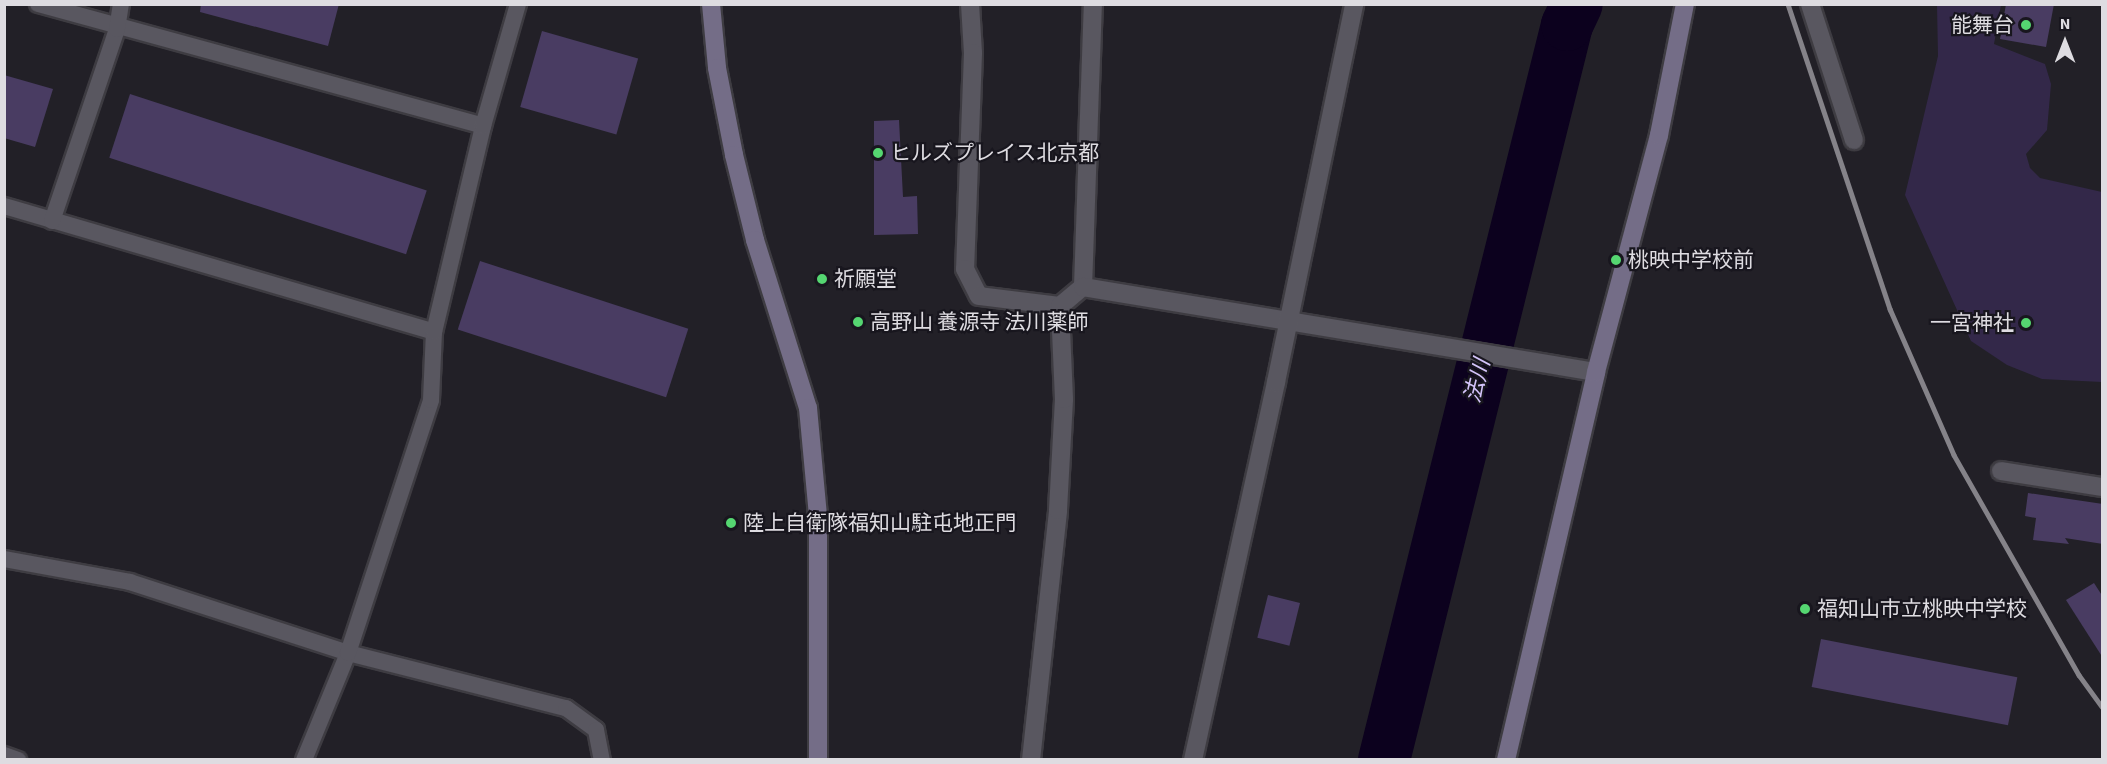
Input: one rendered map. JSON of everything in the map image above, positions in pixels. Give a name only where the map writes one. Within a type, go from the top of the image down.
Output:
[{"type":"street","points":[[711,4],[717,68],[742,187],[808,408],[818,515],[818,759]]},
{"type":"street","points":[[970,4],[973,52],[965,269],[980,296],[1060,306],[1083,287],[1289,319],[1596,372]]},
{"type":"street","points":[[1083,287],[1093,4]]},
{"type":"street","points":[[1193,759],[1289,319],[1354,4]]},
{"type":"street","points":[[1506,759],[1596,372],[1659,135],[1685,4]]},
{"type":"street","points":[[1810,4],[1854,140]]},
{"type":"street","points":[[1031,759],[1058,510],[1064,399],[1060,306]]},
{"type":"street","points":[[2001,471],[2103,487]]},
{"type":"lane","points":[[38,4],[117,29],[483,126]]},
{"type":"lane","points":[[52,220],[117,29],[121,4]]},
{"type":"lane","points":[[304,759],[348,653],[431,400],[434,332],[483,126],[518,4]]},
{"type":"lane","points":[[4,206],[434,332]]},
{"type":"lane","points":[[4,559],[130,582],[348,653],[566,708],[596,730],[602,759]]},
{"type":"lane","points":[[4,755],[18,759]]},
{"type":"shaded area","name":"一宮神社","points":[[1937,5],[2001,5],[1994,44],[2045,64],[2051,84],[2047,130],[2026,154],[2030,168],[2040,178],[2102,192],[2102,382],[2042,379],[2007,365],[1971,341],[1905,195],[1938,56]]},
{"type":"building","points":[[201,4],[339,4],[328,46],[200,12]]},
{"type":"building","name":"能舞台","points":[[2006,4],[2054,4],[2046,47],[2000,39]]},
{"type":"building","points":[[542,31],[638,59],[616,135],[520,107]]},
{"type":"building","points":[[4,75],[53,89],[35,147],[4,138]]},
{"type":"building","points":[[130,94],[427,190],[406,254],[109,158]]},
{"type":"building","points":[[899,120],[903,197],[917,196],[918,234],[874,235],[874,121]]},
{"type":"building","points":[[480,261],[688,329],[666,397],[458,329]]},
{"type":"building","points":[[2028,493],[2103,504],[2103,544],[2065,538],[2069,544],[2033,540],[2036,518],[2025,516]]},
{"type":"building","points":[[2094,583],[2103,597],[2103,658],[2066,600]]},
{"type":"building","points":[[1268,595],[1300,603],[1289,646],[1257,638]]},
{"type":"building","points":[[1821,639],[2017,677],[2008,725],[1812,687]]},
{"type":"waterway","name":"法川","points":[[1384,760],[1567,25],[1577,4]]},
{"type":"railway","points":[[1788,4],[1890,309],[1954,455],[2079,675],[2102,707]]},
{"type":"place","name":"能舞台","points":[[2026,25]]},
{"type":"place","name":"ヒルズプレイス北京都","points":[[878,153]]},
{"type":"place","name":"桃映中学校前","points":[[1616,260]]},
{"type":"place","name":"祈願堂","points":[[822,279]]},
{"type":"place","name":"高野山 養源寺 法川薬師","points":[[858,322]]},
{"type":"place","name":"一宮神社","points":[[2026,323]]},
{"type":"place","name":"陸上自衛隊福知山駐屯地正門","points":[[731,523]]},
{"type":"place","name":"福知山市立桃映中学校","points":[[1805,609]]}]
